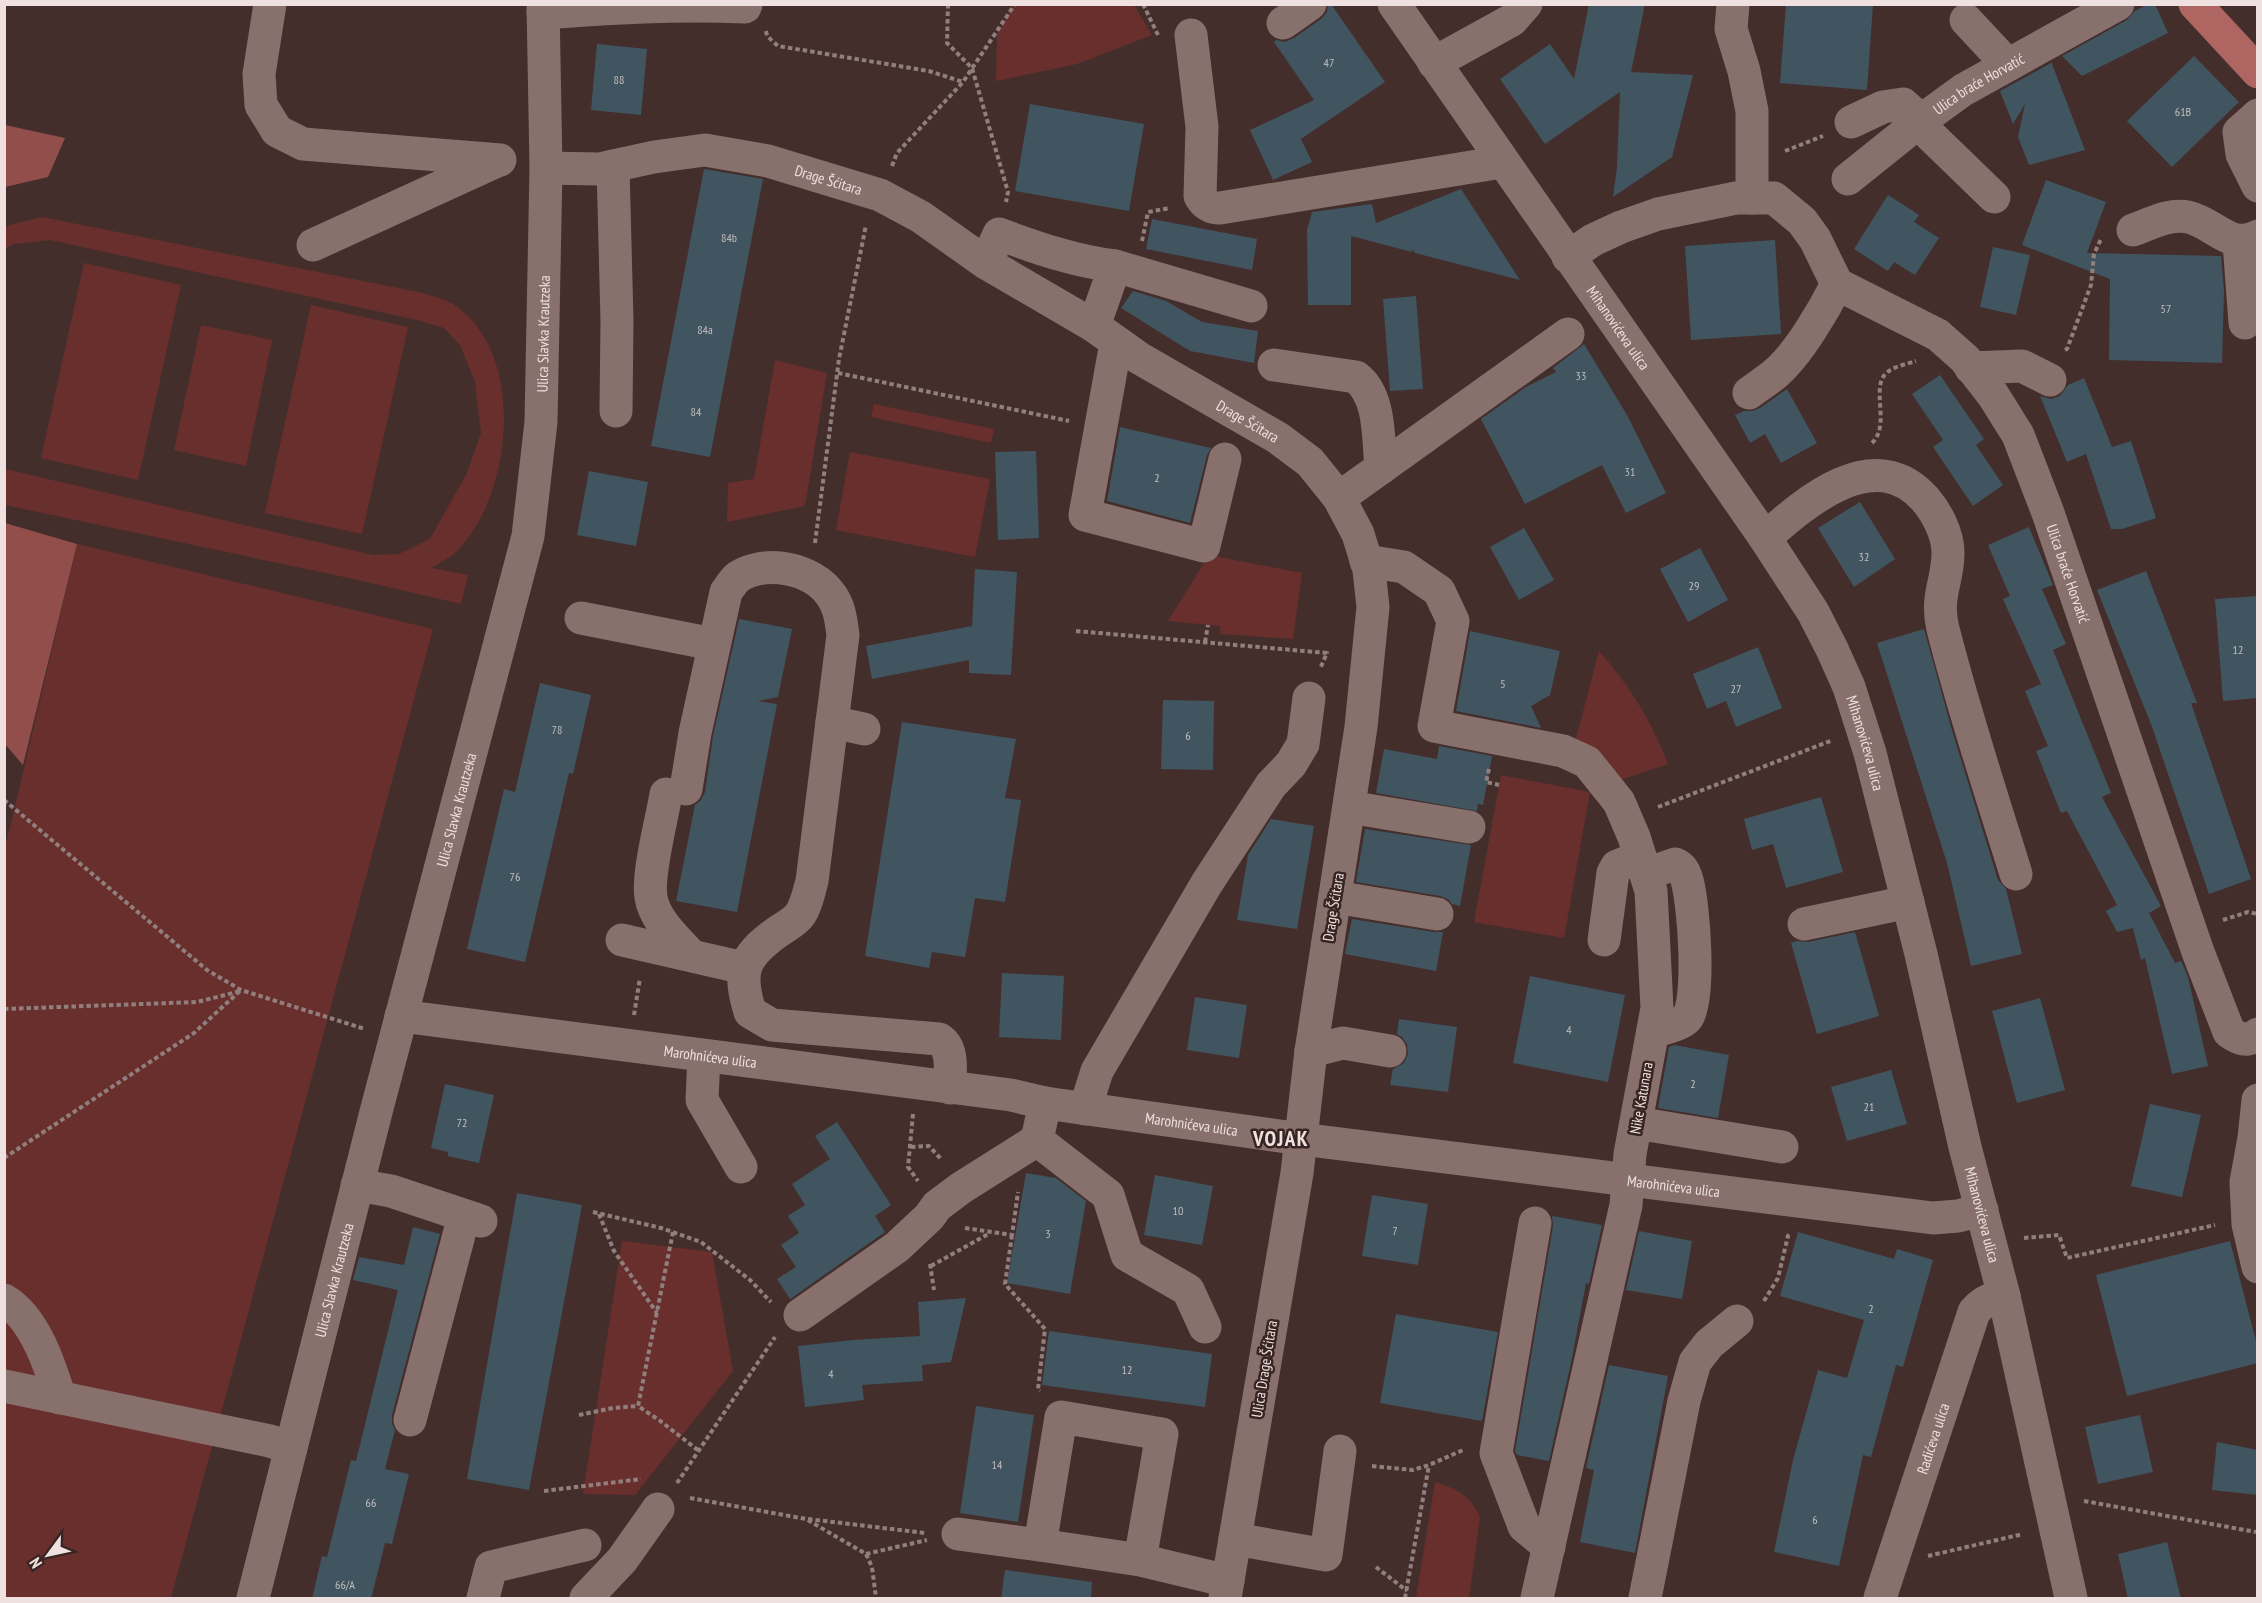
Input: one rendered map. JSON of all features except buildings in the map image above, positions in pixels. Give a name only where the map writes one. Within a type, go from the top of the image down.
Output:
[{"type":"main road","points":[[2195,4],[2258,72]]},
{"type":"street","points":[[270,4],[259,74],[261,105],[277,131],[303,144],[500,160]]},
{"type":"street","points":[[1283,23],[1310,4]]},
{"type":"street","name":"Mihanovićeva ulica","points":[[1394,4],[1765,538],[1813,612],[1849,687],[1870,753],[1908,902],[2004,1296],[2071,1599]]},
{"type":"street","points":[[1434,63],[1512,20],[1526,4]]},
{"type":"street","points":[[1733,4],[1731,29],[1744,71],[1752,111],[1752,198]]},
{"type":"street","name":"Ulica braće Horvatić","points":[[1848,179],[1963,90],[2118,4]]},
{"type":"street","points":[[543,9],[672,5],[745,6]]},
{"type":"street","name":"Ulica Slavka Krautzeka","points":[[253,1599],[357,1185],[388,1024],[528,536],[541,422],[546,159],[543,9]]},
{"type":"street","points":[[1966,20],[2008,65]]},
{"type":"street","points":[[1191,35],[1202,127],[1199,188],[1203,202],[1211,208],[1502,162]]},
{"type":"street","points":[[1851,122],[1882,106],[1903,104],[1931,136],[1994,197]]},
{"type":"street","points":[[2258,115],[2239,132],[2242,154],[2258,186]]},
{"type":"street","name":"Drage Šćitara","points":[[500,160],[517,154],[599,169],[654,157],[705,150],[768,161],[865,204],[880,195],[921,217],[993,248],[1105,335],[1278,438],[1310,462],[1339,498],[1358,534],[1366,561],[1373,607],[1361,726],[1311,1051],[1301,1138]]},
{"type":"street","points":[[313,245],[500,160]]},
{"type":"street","points":[[613,166],[616,411]]},
{"type":"street","points":[[1568,257],[1593,240],[1658,214],[1736,198],[1774,198],[1802,221],[1815,239],[1837,284],[1793,354],[1777,372],[1749,393]]},
{"type":"street","points":[[2133,230],[2171,217],[2187,217],[2209,225],[2224,236],[2248,238],[2245,323]]},
{"type":"street","points":[[993,248],[1043,250],[1085,262],[1115,266],[1251,306]]},
{"type":"street","points":[[1115,266],[1085,515],[1204,546],[1226,459]]},
{"type":"street","name":"Ulica braće Horvatić","points":[[1837,284],[1938,335],[1971,368],[1993,395],[2018,435],[2048,513],[2198,952],[2229,1032],[2240,1040],[2256,1045]]},
{"type":"street","points":[[1339,498],[1568,334]]},
{"type":"street","points":[[1274,365],[1356,377],[1361,381],[1372,396],[1380,468]]},
{"type":"street","points":[[1971,368],[2036,373]]},
{"type":"street","points":[[1765,538],[1800,507],[1828,489],[1854,478],[1874,476],[1901,480],[1920,494],[1932,507],[1943,529],[1948,552],[1939,600],[1942,622],[2016,874]]},
{"type":"street","name":"Nike Katunara","points":[[1366,561],[1404,567],[1439,591],[1453,621],[1434,726],[1563,752],[1587,762],[1619,802],[1651,891],[1657,1008],[1636,1123],[1626,1205],[1537,1599]]},
{"type":"street","points":[[690,954],[669,932],[658,915],[651,898],[651,880],[695,733],[726,592],[737,578],[761,568],[786,568],[811,577],[819,582],[831,596],[840,611],[843,635],[812,881],[799,916],[750,956],[744,968],[743,991],[750,1012],[772,1025],[939,1039],[949,1048],[950,1088]]},
{"type":"street","points":[[581,618],[713,644]]},
{"type":"street","points":[[1085,1109],[1097,1071],[1207,883],[1271,785],[1291,764],[1303,744],[1309,698]]},
{"type":"street","points":[[832,722],[864,729]]},
{"type":"street","points":[[1348,807],[1469,827]]},
{"type":"street","points":[[1604,940],[1613,873],[1617,866],[1643,866]]},
{"type":"street","points":[[1335,897],[1437,914]]},
{"type":"street","points":[[1804,924],[1908,902]]},
{"type":"street","points":[[622,940],[744,968]]},
{"type":"street","name":"Marohnićeva ulica","points":[[388,1024],[704,1056],[1011,1095],[1085,1109],[1301,1138],[1933,1218],[1958,1216],[1982,1210]]},
{"type":"street","points":[[1311,1051],[1343,1043],[1390,1051]]},
{"type":"street","points":[[704,1056],[702,1100],[741,1167]]},
{"type":"street","points":[[2258,1100],[2246,1182],[2248,1224],[2258,1267]]},
{"type":"street","points":[[794,1320],[897,1247],[929,1217],[937,1206],[1037,1140],[1045,1103]]},
{"type":"street","points":[[1636,1123],[1782,1147]]},
{"type":"street","name":"Ulica Drage Šćitara","points":[[1227,1590],[1301,1138]]},
{"type":"street","points":[[1037,1140],[1108,1195],[1127,1255],[1188,1290],[1205,1327]]},
{"type":"street","points":[[357,1185],[391,1191],[473,1218],[410,1419]]},
{"type":"street","points":[[1535,1223],[1496,1453],[1524,1526],[1548,1547]]},
{"type":"street","name":"Radićeva ulica","points":[[1880,1599],[1974,1312],[1988,1299],[2004,1296]]},
{"type":"street","points":[[4,1300],[12,1305],[28,1325],[47,1356],[60,1398]]},
{"type":"street","points":[[1645,1599],[1684,1401],[1695,1362],[1709,1344],[1737,1321]]},
{"type":"street","points":[[4,1386],[270,1441],[291,1448]]},
{"type":"street","points":[[1040,1545],[1061,1417],[1162,1434],[1140,1560]]},
{"type":"street","points":[[1235,1539],[1326,1555],[1340,1451]]},
{"type":"street","points":[[586,1599],[622,1560],[664,1502]]},
{"type":"street","points":[[951,1535],[1140,1560],[1227,1590]]},
{"type":"street","points":[[483,1599],[491,1567],[585,1545]]},
{"type":"path","points":[[948,4],[947,43],[972,68],[1008,192],[993,248]]},
{"type":"path","points":[[897,153],[963,82],[1015,4]]},
{"type":"path","points":[[745,6],[765,9],[766,36],[778,46],[929,71],[963,82]]},
{"type":"path","points":[[1790,150],[1807,143]]},
{"type":"path","points":[[1136,241],[1142,243],[1148,212],[1203,202]]},
{"type":"path","points":[[811,577],[838,373],[861,246],[865,204]]},
{"type":"path","points":[[2036,373],[2067,349],[2091,285],[2094,254]]},
{"type":"path","points":[[1875,440],[1881,428],[1882,378],[1888,371]]},
{"type":"path","points":[[838,373],[1063,420]]},
{"type":"path","points":[[1205,642],[1208,625]]},
{"type":"path","points":[[1076,631],[1335,653]]},
{"type":"path","points":[[1309,698],[1327,652]]},
{"type":"path","points":[[1626,820],[1840,738]]},
{"type":"path","points":[[1491,759],[1486,782],[1499,785]]},
{"type":"path","points":[[4,800],[207,970],[241,990],[388,1024]]},
{"type":"path","points":[[635,1007],[638,988]]},
{"type":"path","points":[[4,1009],[197,1002],[241,990]]},
{"type":"path","points":[[4,1158],[194,1033],[241,990]]},
{"type":"path","points":[[914,1111],[908,1167],[937,1206]]},
{"type":"path","points":[[910,1147],[929,1146],[945,1164]]},
{"type":"path","points":[[593,1212],[673,1232],[701,1242],[750,1280],[774,1305],[794,1320],[778,1332],[664,1502],[951,1535]]},
{"type":"path","points":[[599,1213],[614,1251],[657,1313]]},
{"type":"path","points":[[2016,1239],[2059,1235],[2067,1258],[2195,1229]]},
{"type":"path","points":[[638,1406],[673,1232]]},
{"type":"path","points":[[931,1266],[991,1232]]},
{"type":"path","points":[[1012,1235],[1005,1284],[1045,1329],[1038,1389],[1061,1417]]},
{"type":"path","points":[[1737,1321],[1757,1308],[1767,1297],[1778,1278],[1788,1236]]},
{"type":"path","points":[[579,1415],[638,1406],[699,1451]]},
{"type":"path","points":[[1371,1466],[1413,1470],[1467,1448]]},
{"type":"path","points":[[1405,1599],[1429,1465]]},
{"type":"path","points":[[670,1477],[680,1478]]},
{"type":"path","points":[[544,1491],[649,1478]]},
{"type":"path","points":[[2078,1500],[2256,1532]]},
{"type":"path","points":[[806,1519],[866,1554],[872,1567],[876,1599]]},
{"type":"path","points":[[1924,1557],[2025,1533]]},
{"type":"path","points":[[866,1554],[951,1535]]},
{"type":"path","points":[[1376,1567],[1407,1592]]},
{"type":"shaded area","points":[[1013,5],[1134,5],[1152,35],[1077,64],[996,81],[997,35]]},
{"type":"shaded area","points":[[5,125],[65,138],[48,177],[5,187]]},
{"type":"shaded area","points":[[42,217],[423,293],[453,304],[477,326],[493,355],[502,388],[504,424],[500,460],[491,494],[477,525],[455,553],[432,568],[468,575],[461,604],[5,505],[5,469],[373,555],[399,554],[430,539],[467,473],[481,433],[475,382],[460,345],[444,328],[417,320],[50,240],[14,244],[5,249],[5,226]]},
{"type":"shaded area","points":[[84,263],[181,285],[138,480],[41,458]]},
{"type":"shaded area","points":[[311,305],[408,327],[362,534],[265,513]]},
{"type":"shaded area","points":[[201,325],[272,340],[246,466],[174,450]]},
{"type":"shaded area","points":[[775,360],[827,373],[805,506],[727,522],[728,483],[754,479]]},
{"type":"shaded area","points":[[874,404],[994,429],[991,443],[871,417]]},
{"type":"shaded area","points":[[850,452],[990,479],[975,557],[836,530]]},
{"type":"shaded area","points":[[5,523],[77,544],[23,765],[5,744]]},
{"type":"shaded area","points":[[77,544],[433,629],[171,1598],[5,1598],[5,840],[7,840]]},
{"type":"shaded area","points":[[1209,555],[1302,573],[1293,639],[1220,634],[1220,626],[1168,621]]},
{"type":"shaded area","points":[[1599,651],[1639,704],[1668,764],[1614,782],[1574,746]]},
{"type":"shaded area","points":[[1501,775],[1590,792],[1564,938],[1474,922]]},
{"type":"shaded area","points":[[622,1241],[712,1252],[733,1371],[635,1495],[583,1494]]},
{"type":"shaded area","points":[[1435,1482],[1462,1494],[1473,1504],[1480,1518],[1469,1598],[1416,1598]]},
{"type":"district","name":"VOJAK","points":[[1281,1138]]}]
